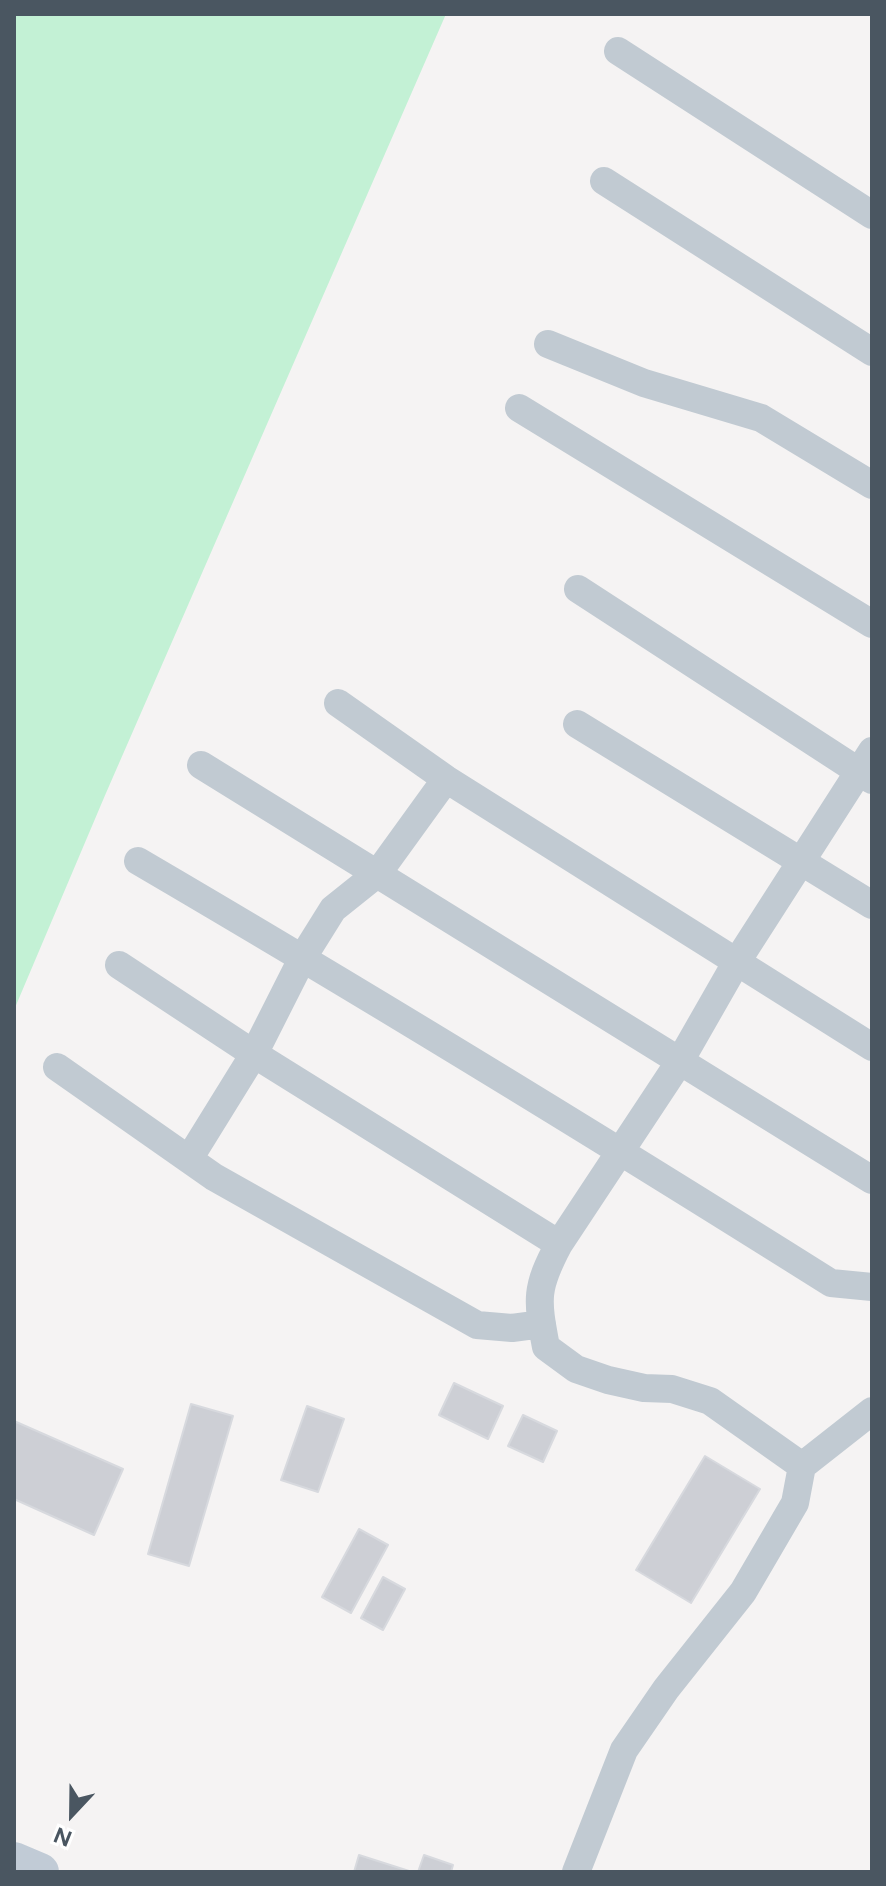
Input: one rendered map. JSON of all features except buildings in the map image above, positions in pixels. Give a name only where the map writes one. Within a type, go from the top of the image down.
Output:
[{"type":"street","points":[[618,51],[872,215]]},
{"type":"street","points":[[604,181],[872,352]]},
{"type":"street","points":[[548,344],[644,383],[761,418],[872,485]]},
{"type":"street","points":[[519,408],[872,624]]},
{"type":"street","points":[[578,589],[868,768],[801,859],[680,1061],[559,1244],[543,1274],[539,1307],[546,1347],[576,1369],[608,1380],[644,1388],[672,1389],[710,1401],[802,1466]]},
{"type":"street","points":[[338,703],[446,779],[872,1047]]},
{"type":"street","points":[[577,724],[872,905]]},
{"type":"street","points":[[201,765],[872,1180]]},
{"type":"street","points":[[189,1159],[254,1054],[303,957],[333,909],[378,873],[446,779]]},
{"type":"street","points":[[138,861],[303,957],[620,1150],[831,1283],[872,1287]]},
{"type":"street","points":[[119,965],[254,1054],[559,1244]]},
{"type":"street","points":[[57,1067],[227,1184],[477,1325],[512,1328],[542,1324]]},
{"type":"street","points":[[576,1872],[624,1750],[666,1689],[743,1592],[795,1503],[802,1466],[872,1411]]},
{"type":"street","points":[[14,1861],[40,1872]]},
{"type":"green space","points":[[14,14],[446,14],[14,1010]]}]
